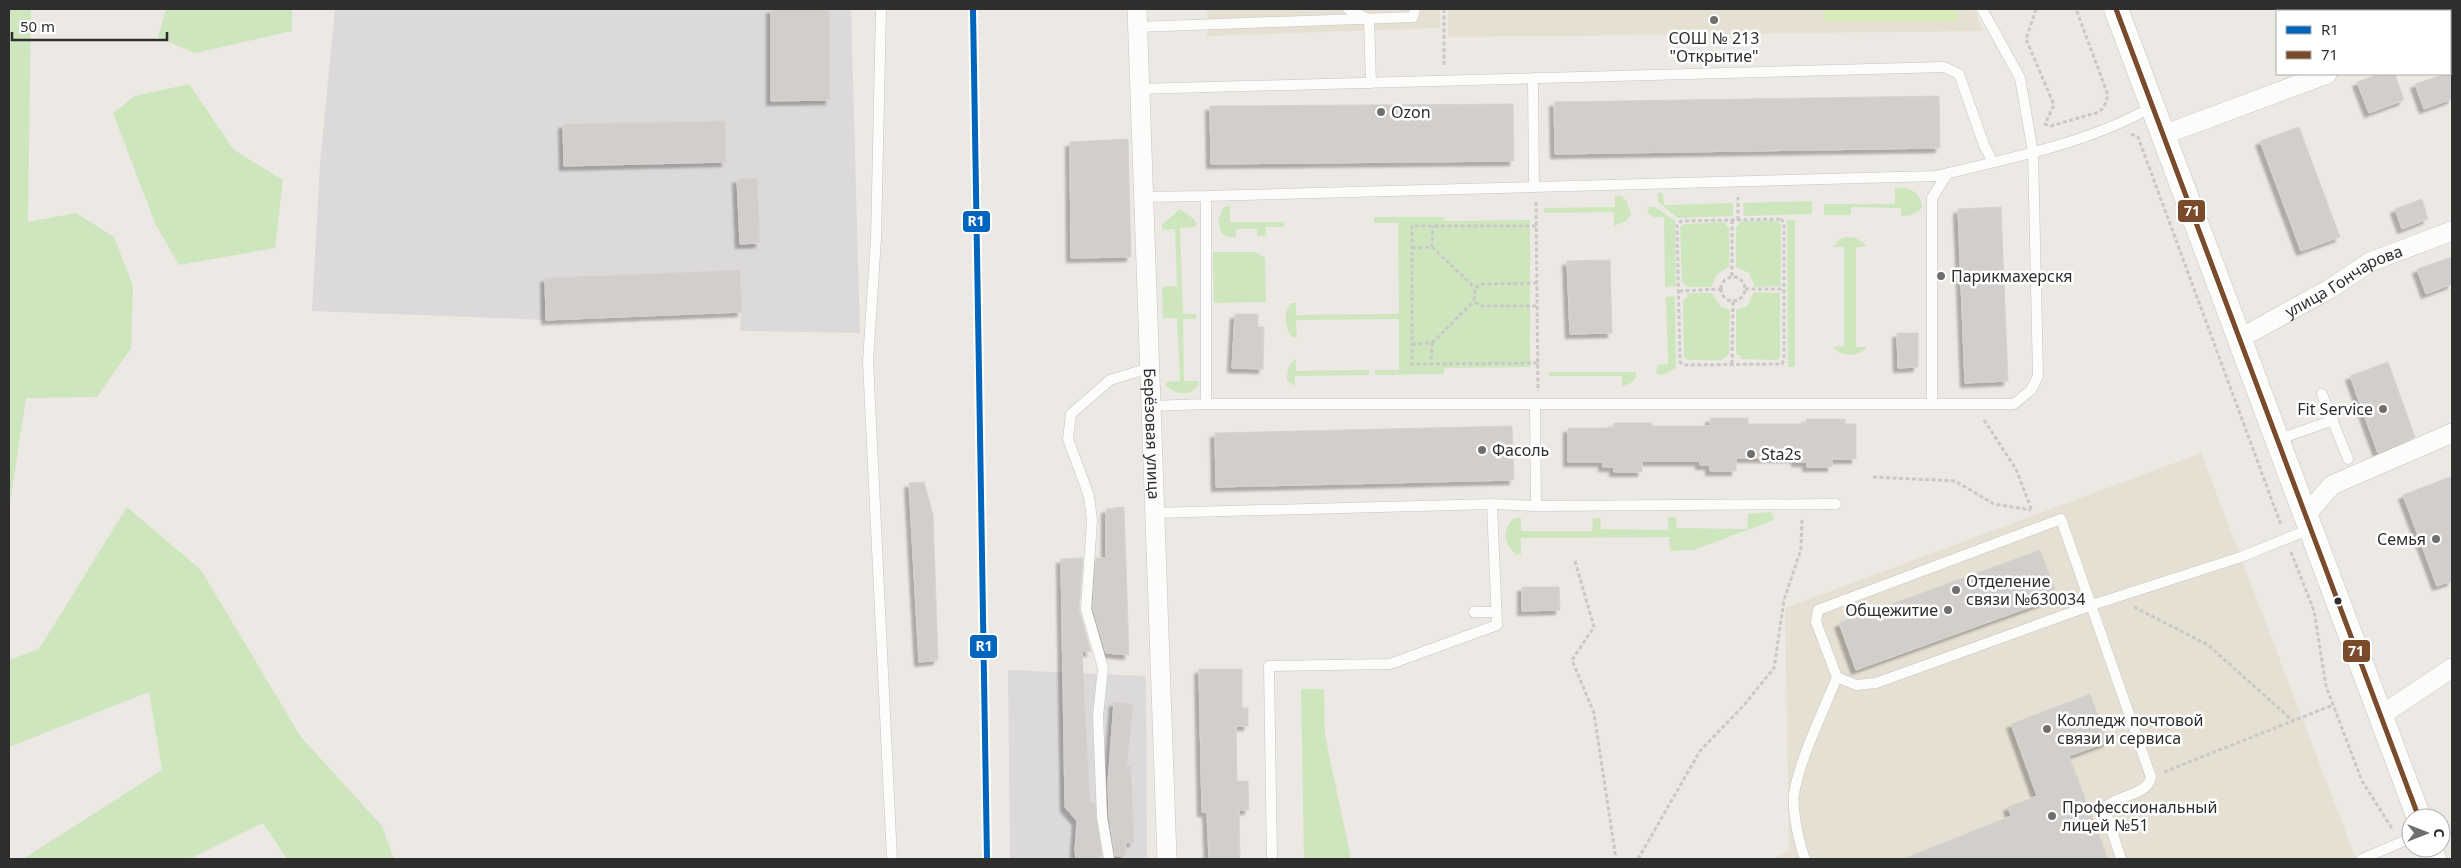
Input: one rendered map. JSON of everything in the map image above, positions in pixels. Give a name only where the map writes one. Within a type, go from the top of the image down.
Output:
[{"type":"street","points":[[2116,9],[2415,808]]},
{"type":"street","name":"Берёзовая улица","points":[[1137,18],[1138,89],[1167,859]]},
{"type":"street","points":[[2162,135],[2323,75]]},
{"type":"street","name":"улица Гончарова","points":[[2239,340],[2331,288],[2370,262],[2452,231]]},
{"type":"street","points":[[2307,522],[2332,485],[2452,433]]},
{"type":"street","points":[[2380,716],[2452,668]]},
{"type":"lane","points":[[881,9],[876,239],[868,361],[892,859]]},
{"type":"lane","points":[[1348,9],[1369,19]]},
{"type":"lane","points":[[1137,18],[1369,19],[1414,17],[1415,9]]},
{"type":"lane","points":[[1150,406],[1206,404],[2014,404],[2031,390],[2038,376],[2033,152],[2020,78],[1982,9]]},
{"type":"lane","points":[[1369,19],[1371,83]]},
{"type":"lane","points":[[1138,89],[1944,68],[1959,74],[1984,145],[1993,162]]},
{"type":"lane","points":[[1532,78],[1535,187]]},
{"type":"lane","points":[[1143,197],[1926,177],[1947,174],[2033,152],[2128,121],[2152,106]]},
{"type":"lane","points":[[1932,404],[1932,198],[1947,174]]},
{"type":"lane","points":[[1206,196],[1206,404]]},
{"type":"lane","points":[[1110,859],[1102,817],[1098,716],[1104,668],[1086,609],[1092,520],[1089,496],[1068,438],[1071,414],[1110,380],[1149,368]]},
{"type":"lane","points":[[2322,394],[2348,459]]},
{"type":"lane","points":[[1536,404],[1536,506]]},
{"type":"lane","points":[[2276,440],[2333,420]]},
{"type":"lane","points":[[1154,513],[1492,504],[1536,506],[1836,504]]},
{"type":"lane","points":[[1272,859],[1269,666],[1390,664],[1497,624],[1492,504]]},
{"type":"lane","points":[[1805,859],[1800,845],[1794,796],[1802,768],[1837,677],[1816,622],[1818,610],[2061,518],[2151,777],[2144,788],[2109,803],[2105,809],[2121,859]]},
{"type":"lane","points":[[1837,677],[1856,685],[1876,682],[2115,597],[2241,557],[2286,539],[2307,522]]},
{"type":"lane","points":[[1474,612],[1496,612]]},
{"type":"lane","points":[[2362,859],[2401,843]]},
{"type":"path","points":[[1444,9],[1444,81]]},
{"type":"path","points":[[2036,9],[2026,39],[2054,105],[2045,124],[2051,126],[2099,112],[2104,107],[2108,95],[2076,9]]},
{"type":"path","points":[[2124,132],[2138,137],[2314,611],[2326,686],[2362,781],[2401,843]]},
{"type":"path","points":[[1535,187],[1538,363],[1536,404]]},
{"type":"path","points":[[1738,189],[1738,220]]},
{"type":"path","points":[[1781,219],[1784,222],[1784,360],[1782,364],[1684,365],[1680,362],[1677,224],[1681,221],[1732,220],[1781,219]]},
{"type":"path","points":[[1732,220],[1732,277]]},
{"type":"path","points":[[1536,226],[1412,226],[1412,364],[1538,363]]},
{"type":"path","points":[[1432,247],[1434,226]]},
{"type":"path","points":[[1412,248],[1432,247],[1475,288]]},
{"type":"path","points":[[1721,289],[1725,280],[1732,277],[1740,280],[1744,289],[1742,296],[1733,301]]},
{"type":"path","points":[[1475,288],[1481,284],[1537,283]]},
{"type":"path","points":[[1431,363],[1432,343],[1474,301],[1475,288]]},
{"type":"path","points":[[1679,291],[1721,289]]},
{"type":"path","points":[[1721,289],[1726,298],[1733,301]]},
{"type":"path","points":[[1744,289],[1784,289]]},
{"type":"path","points":[[1474,301],[1480,306],[1537,306]]},
{"type":"path","points":[[1732,364],[1733,301]]},
{"type":"path","points":[[1412,344],[1432,343]]},
{"type":"path","points":[[1974,404],[2016,469],[2031,510],[2042,526]]},
{"type":"path","points":[[1873,477],[1955,481],[1994,504],[2031,510]]},
{"type":"path","points":[[1638,859],[1700,751],[1744,705],[1774,668],[1784,600],[1801,549],[1803,516]]},
{"type":"path","points":[[1574,561],[1594,627],[1572,660],[1594,713],[1616,859]]},
{"type":"path","points":[[2115,597],[2208,645],[2292,721]]},
{"type":"path","points":[[2151,777],[2333,704]]},
{"type":"shaded area","points":[[335,9],[851,9],[860,333],[740,331],[741,312],[546,320],[312,311],[320,164]]},
{"type":"shaded area","points":[[1207,9],[1440,9],[1440,28],[1207,36]]},
{"type":"shaded area","name":"СОШ № 213 \"Открытие\"","points":[[1448,9],[1975,9],[1983,31],[1448,37]]},
{"type":"shaded area","name":"Колледж почтовой связи и сервиса","points":[[2201,453],[2356,859],[1772,859],[1789,850],[1785,608]]},
{"type":"shaded area","points":[[1008,670],[1146,676],[1147,859],[1010,859]]},
{"type":"green space","points":[[9,9],[31,9],[28,222],[76,213],[114,237],[133,286],[131,348],[97,397],[26,398],[9,510]]},
{"type":"green space","points":[[166,9],[292,9],[292,31],[195,53],[158,37]]},
{"type":"green space","points":[[1823,9],[1957,9],[1957,21],[1823,21]]},
{"type":"green space","points":[[189,84],[234,150],[283,180],[275,248],[179,265],[155,223],[113,113],[135,96]]},
{"type":"green space","points":[[1895,188],[1905,188],[1913,191],[1921,202],[1922,207],[1920,210],[1908,216],[1901,216],[1901,208],[1851,207],[1851,215],[1824,215],[1824,204],[1895,204]]},
{"type":"green space","points":[[1658,192],[1663,194],[1664,205],[1733,203],[1733,216],[1678,218],[1658,202]]},
{"type":"green space","points":[[1615,196],[1622,196],[1627,202],[1631,214],[1626,221],[1614,226],[1614,212],[1544,213],[1544,208],[1615,207]]},
{"type":"green space","points":[[1812,201],[1812,214],[1744,216],[1743,203]]},
{"type":"green space","points":[[1230,205],[1230,222],[1284,222],[1284,227],[1266,227],[1266,236],[1257,236],[1257,229],[1236,229],[1236,237],[1228,237],[1221,233],[1218,220],[1224,207]]},
{"type":"green space","points":[[1647,207],[1655,207],[1675,221],[1676,286],[1665,287],[1664,217],[1654,217],[1649,214]]},
{"type":"green space","points":[[1180,209],[1195,220],[1197,227],[1180,228],[1183,314],[1195,314],[1197,316],[1196,319],[1183,319],[1184,381],[1198,381],[1199,384],[1188,393],[1179,393],[1166,386],[1166,382],[1180,381],[1177,318],[1163,318],[1162,287],[1177,286],[1175,229],[1162,230],[1162,225]]},
{"type":"green space","points":[[1374,217],[1444,217],[1445,221],[1530,220],[1530,367],[1444,368],[1444,374],[1375,375],[1375,370],[1399,370],[1399,319],[1296,320],[1297,337],[1292,337],[1287,329],[1286,320],[1291,303],[1296,303],[1296,315],[1399,314],[1398,223],[1374,223]]},
{"type":"green space","points":[[1787,220],[1795,220],[1795,367],[1788,367]]},
{"type":"green space","points":[[1742,221],[1778,221],[1781,225],[1781,286],[1755,287],[1749,273],[1736,267],[1736,227]]},
{"type":"green space","points":[[1724,222],[1729,228],[1729,267],[1717,274],[1711,287],[1688,287],[1682,282],[1680,227],[1684,224]]},
{"type":"green space","points":[[1845,237],[1856,238],[1867,246],[1856,247],[1856,347],[1867,347],[1859,353],[1850,355],[1836,351],[1833,347],[1844,346],[1844,247],[1833,247],[1839,240]]},
{"type":"green space","points":[[1213,252],[1255,252],[1265,258],[1266,302],[1214,303]]},
{"type":"green space","points":[[1754,292],[1780,293],[1780,357],[1777,360],[1741,359],[1741,356],[1736,354],[1736,310],[1747,306]]},
{"type":"green space","points":[[1689,293],[1712,293],[1720,306],[1730,310],[1729,354],[1721,360],[1688,360],[1684,356],[1683,300]]},
{"type":"green space","points":[[1675,296],[1676,368],[1663,375],[1656,374],[1658,365],[1668,364],[1666,297]]},
{"type":"green space","points":[[1296,359],[1296,371],[1369,370],[1369,375],[1295,376],[1295,386],[1287,380],[1287,377],[1290,365]]},
{"type":"green space","points":[[1549,372],[1636,372],[1633,382],[1622,386],[1622,376],[1549,376]]},
{"type":"green space","points":[[127,507],[201,570],[301,737],[382,826],[394,859],[287,859],[263,823],[189,859],[23,859],[162,770],[149,692],[9,747],[9,660],[39,649]]},
{"type":"green space","points":[[1770,512],[1774,518],[1772,521],[1693,550],[1670,551],[1669,537],[1521,538],[1521,554],[1517,555],[1509,547],[1506,538],[1507,528],[1514,518],[1521,518],[1521,531],[1592,531],[1593,518],[1600,518],[1601,529],[1668,530],[1668,517],[1676,517],[1677,528],[1747,529],[1748,514]]},
{"type":"green space","points":[[1301,689],[1324,689],[1325,735],[1351,859],[1304,859]]},
{"type":"building","points":[[771,9],[829,9],[830,100],[771,101]]},
{"type":"building","points":[[2376,75],[2395,75],[2404,100],[2369,113],[2357,82]]},
{"type":"building","points":[[2442,75],[2450,75],[2452,99],[2424,109],[2415,84]]},
{"type":"building","points":[[1939,96],[1940,148],[1555,154],[1554,102]]},
{"type":"building","points":[[1513,104],[1514,161],[1211,164],[1210,106]]},
{"type":"building","points":[[725,121],[726,162],[564,166],[563,124]]},
{"type":"building","points":[[2299,127],[2340,237],[2301,251],[2260,141]]},
{"type":"building","points":[[1128,139],[1131,257],[1071,258],[1070,142]]},
{"type":"building","points":[[757,178],[760,243],[740,244],[737,179]]},
{"type":"building","points":[[2422,199],[2428,219],[2402,229],[2395,209]]},
{"type":"building","points":[[2001,207],[2008,381],[1965,383],[1958,209]]},
{"type":"building","points":[[2452,257],[2452,284],[2426,294],[2417,269]]},
{"type":"building","points":[[1610,260],[1612,333],[1570,334],[1567,261]]},
{"type":"building","points":[[740,270],[742,312],[546,320],[545,278]]},
{"type":"building","points":[[1235,314],[1258,314],[1258,327],[1264,327],[1263,369],[1232,368]]},
{"type":"building","points":[[1897,333],[1918,333],[1918,367],[1898,368]]},
{"type":"building","name":"Fit Service","points":[[2388,362],[2415,437],[2378,453],[2350,376]]},
{"type":"building","points":[[1710,418],[1748,418],[1748,424],[1806,424],[1806,419],[1845,419],[1845,424],[1856,424],[1856,459],[1832,459],[1832,467],[1807,467],[1807,462],[1796,462],[1796,458],[1736,458],[1736,471],[1710,471],[1710,465],[1700,465],[1700,461],[1642,461],[1642,472],[1614,472],[1614,467],[1603,467],[1603,462],[1568,462],[1568,428],[1614,428],[1614,423],[1652,423],[1652,426],[1710,426]]},
{"type":"building","points":[[1512,426],[1514,480],[1216,487],[1215,433]]},
{"type":"building","name":"Семья","points":[[2452,476],[2452,581],[2437,586],[2403,495]]},
{"type":"building","points":[[924,482],[933,515],[938,660],[919,662],[909,483]]},
{"type":"building","points":[[1124,507],[1129,655],[1106,653],[1093,608],[1096,558],[1106,558],[1106,509]]},
{"type":"building","name":"Общежитие","points":[[2040,550],[2058,597],[1856,670],[1839,623]]},
{"type":"building","points":[[1083,558],[1079,609],[1091,652],[1082,651],[1090,803],[1095,803],[1102,856],[1097,856],[1098,859],[1076,859],[1077,821],[1065,807],[1061,559]]},
{"type":"building","points":[[1522,587],[1559,587],[1560,610],[1522,611]]},
{"type":"building","points":[[1199,669],[1242,669],[1242,708],[1248,708],[1248,726],[1236,726],[1237,781],[1248,781],[1249,810],[1239,810],[1240,859],[1209,859],[1207,812],[1202,812]]},
{"type":"building","points":[[2090,694],[2108,742],[2069,756],[2108,859],[1903,859],[2011,816],[2008,807],[2037,796],[2011,724]]},
{"type":"building","points":[[1114,702],[1133,704],[1127,765],[1131,766],[1134,842],[1126,843],[1125,856],[1115,856],[1109,816],[1108,783]]},
{"type":"transit line","name":"R1","points":[[973,9],[987,859]]},
{"type":"transit line","name":"71","points":[[2116,9],[2415,808]]},
{"type":"place","name":"СОШ № 213 \"Открытие\"","points":[[1714,20]]},
{"type":"place","name":"Ozon","points":[[1381,112]]},
{"type":"place","name":"Парикмахерскя","points":[[1941,276]]},
{"type":"place","name":"Fit Service","points":[[2383,409]]},
{"type":"place","name":"Фасоль","points":[[1482,450]]},
{"type":"place","name":"Sta2s","points":[[1751,454]]},
{"type":"place","name":"Семья","points":[[2436,539]]},
{"type":"place","name":"Отделение связи №630034","points":[[1956,590]]},
{"type":"place","name":"Общежитие","points":[[1948,610]]},
{"type":"place","name":"Колледж почтовой связи и сервиса","points":[[2047,729]]},
{"type":"place","name":"Профессиональный лицей №51","points":[[2052,816]]}]
